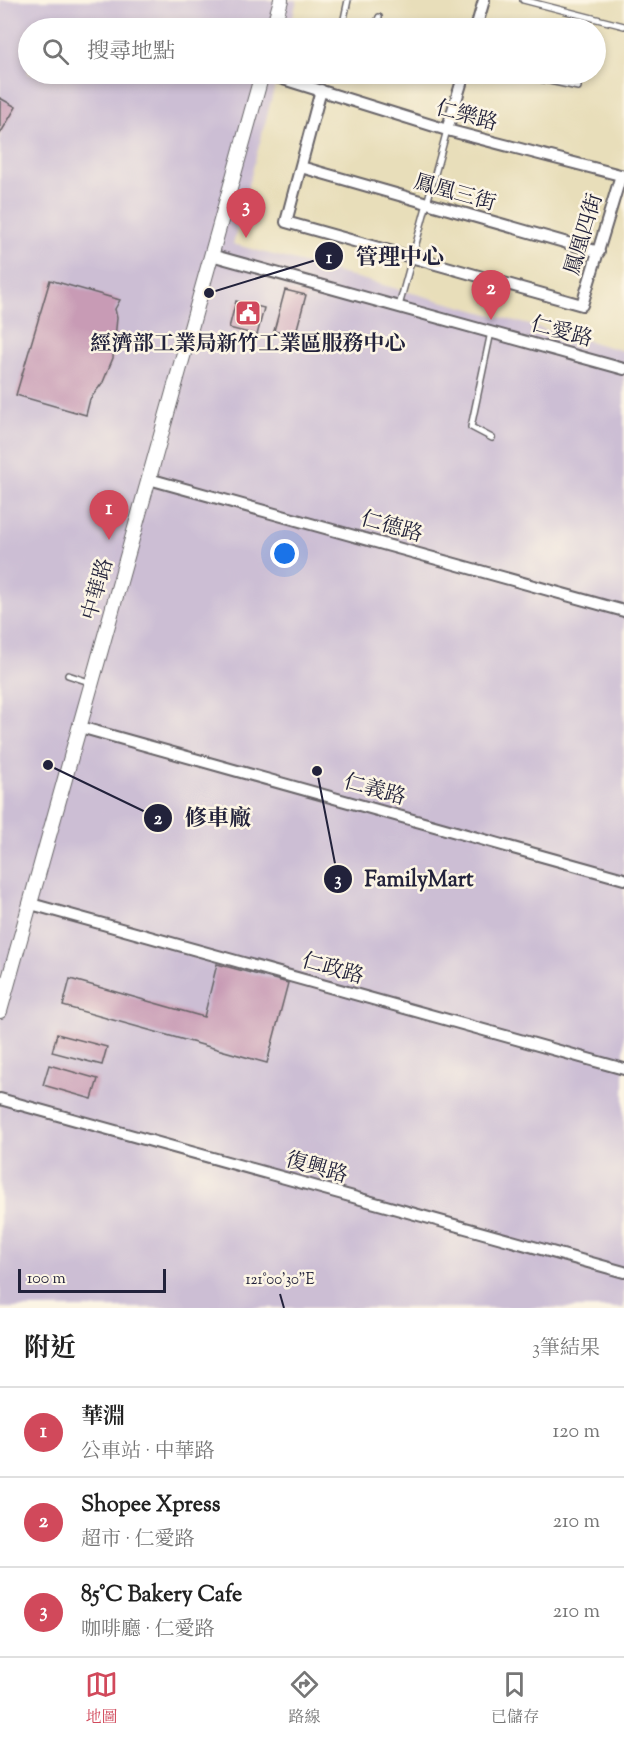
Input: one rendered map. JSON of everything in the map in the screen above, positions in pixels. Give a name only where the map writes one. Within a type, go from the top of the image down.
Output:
[{"type":"street","points":[[276,18],[281,0]]},
{"type":"street","points":[[479,18],[484,0]]},
{"type":"street","name":"中華路","points":[[0,1011],[259,84]]},
{"type":"street","name":"仁樂路","points":[[301,84],[447,130],[622,175]]},
{"type":"street","points":[[447,130],[461,84]]},
{"type":"street","points":[[321,90],[286,222],[415,257]]},
{"type":"street","name":"鳳凰三街","points":[[301,167],[599,252]]},
{"type":"street","name":"鳳凰四街","points":[[415,257],[582,305],[622,175]]},
{"type":"street","name":"仁愛路","points":[[211,255],[624,369]]},
{"type":"street","name":"仁德路","points":[[149,479],[624,611]]},
{"type":"street","name":"仁義路","points":[[80,727],[624,879]]},
{"type":"street","name":"仁政路","points":[[31,904],[624,1069]]},
{"type":"street","name":"復興路","points":[[0,1099],[624,1272]]},
{"type":"lane","points":[[344,18],[348,0]]},
{"type":"lane","points":[[523,0],[593,18]]},
{"type":"lane","points":[[606,21],[624,26]]},
{"type":"lane","points":[[564,84],[578,87]]},
{"type":"lane","points":[[399,306],[415,257],[447,130]]},
{"type":"lane","points":[[491,332],[471,427],[492,438]]},
{"type":"lane","points":[[68,675],[92,683]]},
{"type":"shaded area","points":[[0,0],[297,0],[292,18],[18,18],[18,84],[275,84],[233,244],[624,351],[624,1308],[0,1308]]},
{"type":"building","points":[[0,98],[16,107],[0,134]]},
{"type":"building","points":[[50,280],[120,300],[115,309],[117,318],[113,358],[103,382],[90,399],[86,415],[16,395]]},
{"type":"building","points":[[285,290],[306,295],[295,336],[274,331]]},
{"type":"building","points":[[236,301],[264,308],[257,335],[229,328]]},
{"type":"building","points":[[217,964],[288,983],[267,1063],[63,1006],[70,979],[204,1017]]},
{"type":"building","points":[[57,1034],[107,1047],[102,1065],[52,1052]]},
{"type":"building","points":[[49,1065],[98,1079],[92,1099],[43,1085]]},
{"type":"place","name":"85°C Bakery Cafe","points":[[246,238]]},
{"type":"place","name":"管理中心","points":[[209,293]]},
{"type":"place","name":"經濟部工業局新竹工業區服務中心","points":[[248,313]]},
{"type":"place","name":"Shopee Xpress","points":[[491,320]]},
{"type":"place","name":"華淵","points":[[109,540]]},
{"type":"place","name":"修車廠","points":[[48,765]]},
{"type":"place","name":"FamilyMart","points":[[317,771]]}]
